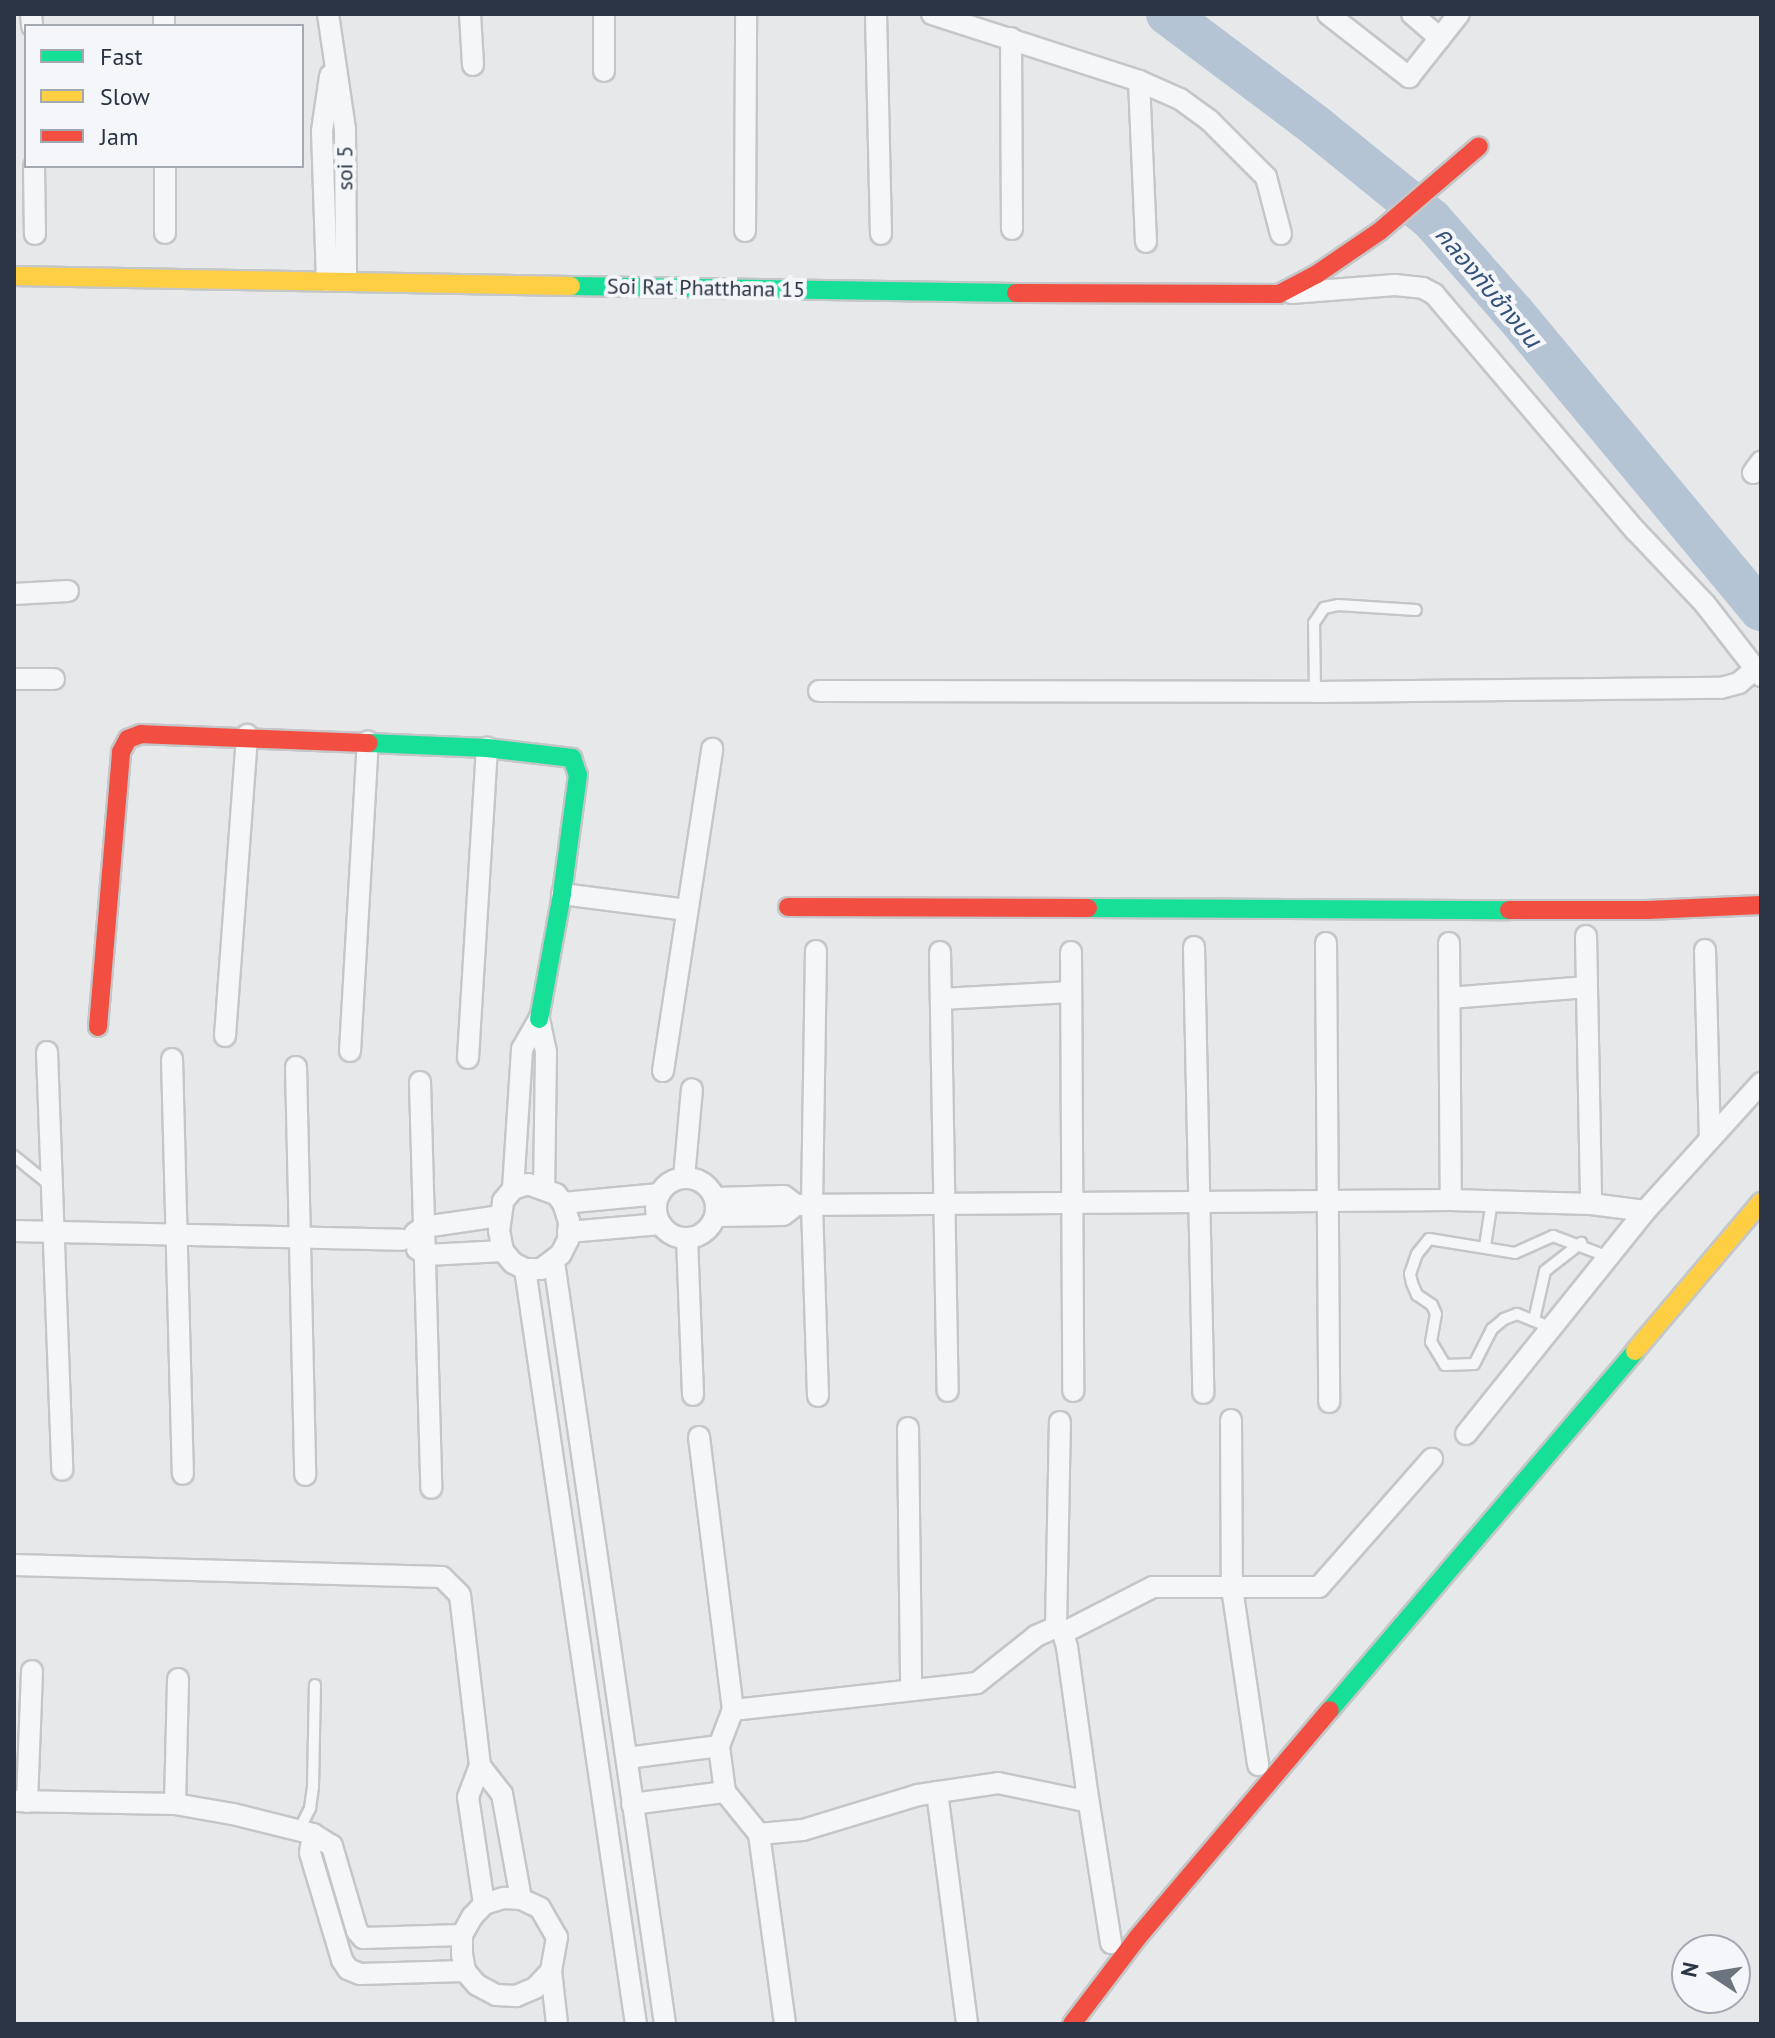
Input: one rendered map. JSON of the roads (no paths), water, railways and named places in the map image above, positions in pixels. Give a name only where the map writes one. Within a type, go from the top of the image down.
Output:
[{"type":"street","name":"soi 5","points":[[328,14],[332,56],[322,131],[336,281]]},
{"type":"street","points":[[470,14],[473,65]]},
{"type":"street","points":[[604,14],[604,71]]},
{"type":"street","points":[[745,231],[746,14]]},
{"type":"street","points":[[876,14],[881,234]]},
{"type":"street","points":[[932,14],[1139,81],[1180,99],[1250,157],[1266,177],[1281,234]]},
{"type":"street","points":[[1328,14],[1409,77],[1459,14]]},
{"type":"street","points":[[1412,14],[1440,38]]},
{"type":"street","points":[[1011,38],[1012,229]]},
{"type":"street","points":[[1139,81],[1146,242]]},
{"type":"street","name":"Soi Rat Phatthana 15","points":[[14,276],[938,293],[1279,294],[1317,274],[1380,231],[1479,146]]},
{"type":"street","points":[[34,168],[35,234]]},
{"type":"street","points":[[165,168],[165,233]]},
{"type":"street","points":[[819,691],[1315,692],[1721,688],[1739,683],[1758,672],[1705,604],[1636,531],[1434,294],[1423,288],[1395,285],[1279,294]]},
{"type":"street","points":[[14,594],[68,591]]},
{"type":"street","points":[[14,679],[54,679]]},
{"type":"street","points":[[98,1027],[121,752],[128,739],[141,734],[247,735],[487,748],[569,756],[574,760],[578,775],[562,894],[539,1019],[522,1049],[513,1189]]},
{"type":"street","points":[[225,1036],[247,735]]},
{"type":"street","points":[[350,1051],[368,742]]},
{"type":"street","points":[[468,1058],[487,748]]},
{"type":"street","points":[[663,1071],[712,749]]},
{"type":"street","points":[[562,894],[687,910]]},
{"type":"street","points":[[788,907],[1647,910],[1761,905]]},
{"type":"street","points":[[1586,936],[1591,1204]]},
{"type":"street","points":[[1326,943],[1329,1402]]},
{"type":"street","points":[[1449,943],[1451,1200]]},
{"type":"street","points":[[1194,947],[1203,1393]]},
{"type":"street","points":[[1705,950],[1710,1139]]},
{"type":"street","points":[[816,951],[804,1205],[818,1396]]},
{"type":"street","points":[[940,952],[948,1391]]},
{"type":"street","points":[[1071,952],[1073,1391]]},
{"type":"street","points":[[1450,998],[1587,987]]},
{"type":"street","points":[[941,999],[1071,992]]},
{"type":"street","points":[[539,1019],[546,1052],[544,1187]]},
{"type":"street","points":[[47,1052],[62,1470]]},
{"type":"street","points":[[172,1059],[183,1474]]},
{"type":"street","points":[[296,1067],[305,1475]]},
{"type":"street","points":[[420,1082],[431,1488]]},
{"type":"street","points":[[1466,1434],[1543,1324],[1609,1257],[1645,1211],[1761,1083]]},
{"type":"street","points":[[684,1178],[692,1089]]},
{"type":"street","points":[[684,1178],[703,1183],[715,1207],[705,1232],[687,1238],[677,1237],[661,1224],[656,1204],[660,1194],[674,1181],[684,1178]]},
{"type":"street","points":[[528,1184],[544,1187],[563,1203],[568,1232],[561,1254],[541,1269],[525,1269],[513,1263],[503,1251],[499,1216],[503,1201],[513,1189],[528,1184]]},
{"type":"street","points":[[563,1203],[660,1194]]},
{"type":"street","points":[[715,1207],[784,1196],[804,1205],[1451,1200],[1591,1204],[1645,1211]]},
{"type":"street","points":[[1072,2024],[1138,1937],[1761,1202]]},
{"type":"street","points":[[402,1240],[424,1227],[499,1216]]},
{"type":"street","points":[[568,1232],[661,1224]]},
{"type":"street","points":[[14,1231],[402,1240],[427,1255],[503,1251]]},
{"type":"street","points":[[687,1238],[693,1395]]},
{"type":"street","points":[[554,1262],[665,2024]]},
{"type":"street","points":[[525,1269],[636,2024]]},
{"type":"street","points":[[1231,1420],[1232,1588],[1258,1765]]},
{"type":"street","points":[[1060,1422],[1060,1630],[1111,1943]]},
{"type":"street","points":[[908,1428],[911,1690]]},
{"type":"street","points":[[699,1437],[733,1710],[719,1746],[725,1792],[759,1834],[785,2024]]},
{"type":"street","points":[[733,1710],[977,1683],[1036,1636],[1060,1630],[1153,1587],[1319,1587],[1432,1459]]},
{"type":"street","points":[[14,1565],[442,1577],[460,1595],[480,1766],[468,1797],[484,1904]]},
{"type":"street","points":[[32,1671],[21,1801],[175,1804],[306,1832],[332,1846],[357,1931],[363,1938],[462,1935]]},
{"type":"street","points":[[175,1804],[178,1679]]},
{"type":"street","points":[[601,1776],[628,1765],[719,1746]]},
{"type":"street","points":[[480,1766],[502,1794],[521,1899]]},
{"type":"street","points":[[759,1834],[803,1830],[937,1792],[998,1783],[1074,1800],[1080,1800],[1087,1791]]},
{"type":"street","points":[[632,1804],[725,1792]]},
{"type":"street","points":[[937,1792],[967,2024]]},
{"type":"street","points":[[306,1832],[342,1960],[348,1969],[360,1974],[465,1971]]},
{"type":"street","points":[[504,1898],[521,1899],[540,1908],[552,1924],[557,1937],[556,1957],[551,1971],[535,1988],[516,1996],[496,1995],[477,1985],[465,1971],[462,1935],[484,1904],[504,1898]]},
{"type":"street","points":[[551,1971],[557,2024]]},
{"type":"lane","points":[[1315,692],[1314,623],[1324,608],[1416,610]]},
{"type":"lane","points":[[14,1156],[50,1185]]},
{"type":"lane","points":[[1485,1246],[1492,1201]]},
{"type":"lane","points":[[1581,1243],[1545,1271],[1543,1324],[1517,1314],[1504,1319],[1492,1329],[1474,1364],[1445,1365],[1431,1342],[1436,1314],[1432,1305],[1417,1295],[1410,1274],[1417,1254],[1429,1239],[1515,1253],[1553,1236],[1581,1243],[1609,1257]]},
{"type":"lane","points":[[306,1832],[313,1787],[315,1685]]},
{"type":"waterway","name":"คลองทับช้างบน","points":[[1167,14],[1316,126],[1431,219],[1514,313],[1761,610]]}]
